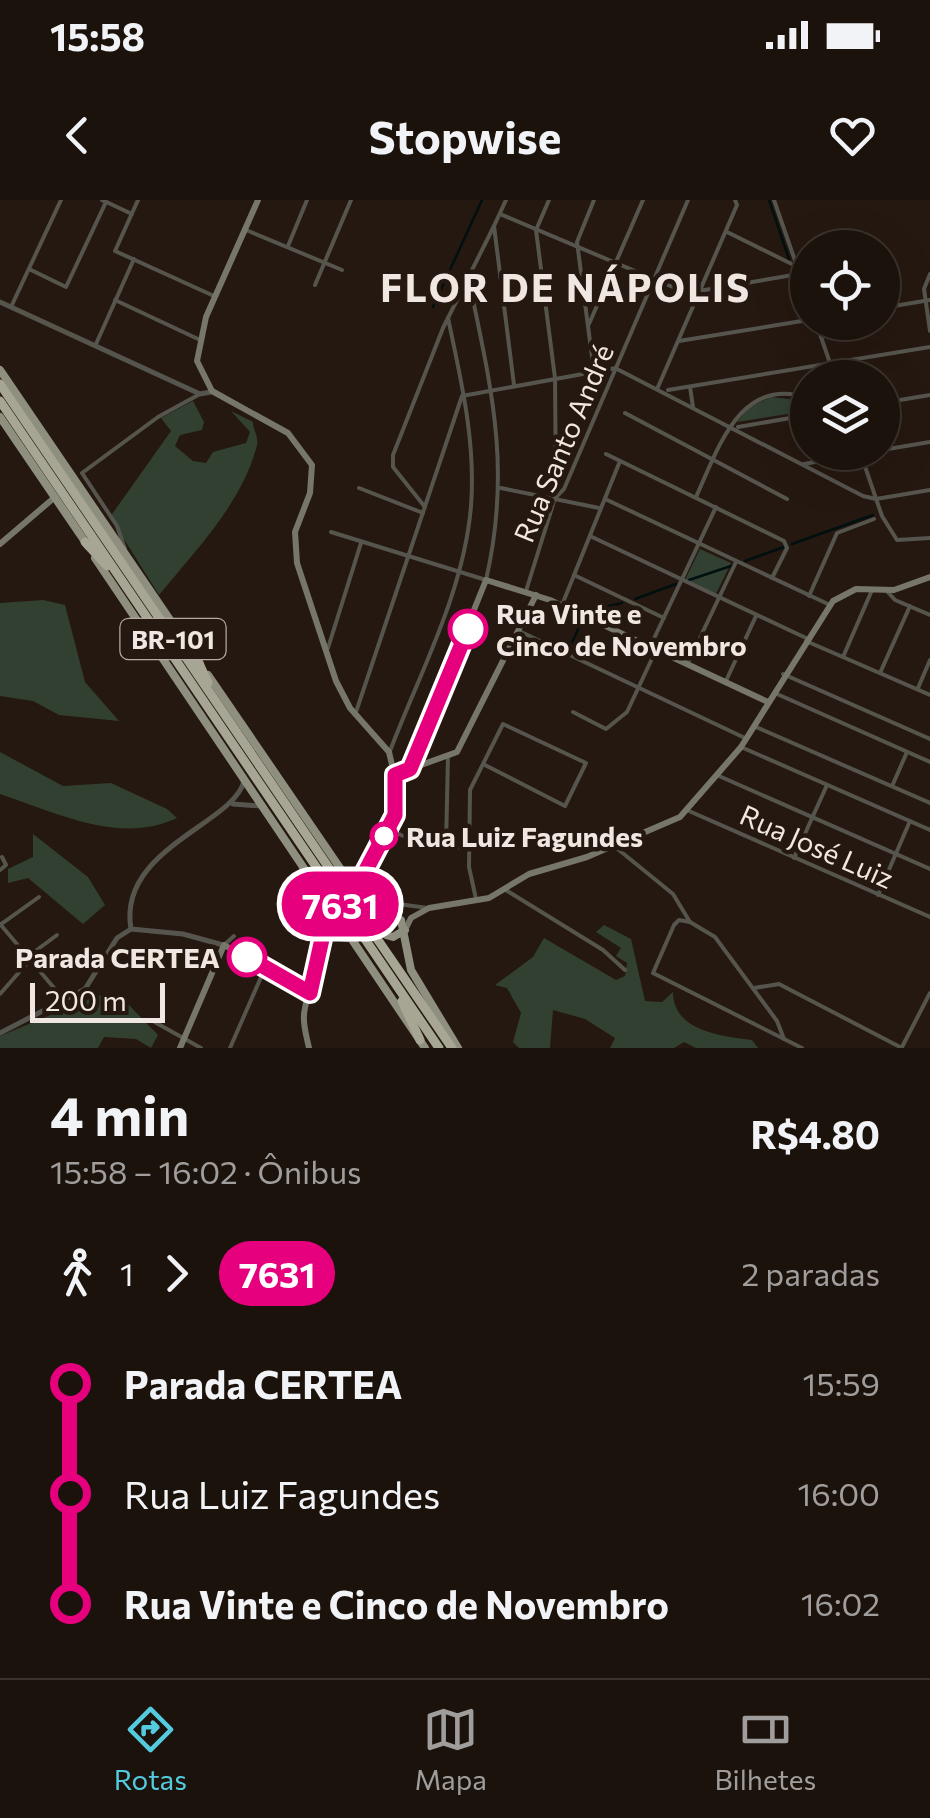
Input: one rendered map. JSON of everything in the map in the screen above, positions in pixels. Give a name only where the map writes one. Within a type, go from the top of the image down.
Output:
[{"type":"highway","name":"BR-101","points":[[0,384],[342,896]]},
{"type":"highway","name":"BR-101","points":[[0,401],[342,896],[356,907],[452,1046]]},
{"type":"highway","points":[[85,542],[118,575]]},
{"type":"highway","points":[[198,661],[217,704]]},
{"type":"highway","name":"BR-101","points":[[356,907],[390,976],[439,1048]]},
{"type":"highway","points":[[390,976],[423,1044]]},
{"type":"main road","points":[[258,200],[198,339],[196,361],[212,391],[288,433],[312,464],[312,485],[295,545],[338,687],[389,752],[398,804],[365,868],[356,907]]},
{"type":"main road","points":[[0,370],[347,875],[360,881],[405,930],[411,970],[452,1046]]},
{"type":"main road","points":[[0,418],[423,1044]]},
{"type":"main road","points":[[0,544],[55,497]]},
{"type":"main road","points":[[332,912],[354,900],[356,907],[393,937],[405,930],[411,918],[429,908],[476,901],[529,874],[614,846],[688,811],[741,747],[830,605],[850,590],[886,590],[930,577]]},
{"type":"main road","points":[[410,769],[486,580],[562,605],[768,702]]},
{"type":"main road","points":[[395,775],[459,749],[536,595]]},
{"type":"main road","points":[[347,875],[365,868]]},
{"type":"main road","points":[[324,924],[360,881]]},
{"type":"main road","points":[[310,1048],[304,1019],[321,950],[324,902]]},
{"type":"main road","points":[[321,950],[330,936],[350,939]]},
{"type":"main road","points":[[181,1044],[224,945],[310,993]]},
{"type":"street","points":[[12,307],[61,200]]},
{"type":"street","points":[[138,200],[115,251],[215,296]]},
{"type":"street","points":[[287,248],[307,200]]},
{"type":"street","points":[[315,285],[350,200]]},
{"type":"street","points":[[424,510],[393,467],[392,455],[448,318],[506,200]]},
{"type":"street","points":[[549,200],[536,230],[554,378],[555,498]]},
{"type":"street","points":[[594,200],[578,248],[594,372]]},
{"type":"street","points":[[588,326],[643,200]]},
{"type":"street","name":"Rua Santo André","points":[[526,592],[555,498],[572,471],[688,200]]},
{"type":"street","points":[[774,200],[790,247]]},
{"type":"street","points":[[29,270],[66,287],[104,201],[132,214]]},
{"type":"street","points":[[658,387],[736,201]]},
{"type":"street","points":[[500,214],[681,292],[790,275]]},
{"type":"street","points":[[494,226],[514,385]]},
{"type":"street","points":[[246,230],[342,270]]},
{"type":"street","points":[[725,232],[790,264]]},
{"type":"street","points":[[96,344],[134,260]]},
{"type":"street","points":[[930,274],[930,331]]},
{"type":"street","points":[[331,532],[486,580],[501,488],[491,388],[468,276]]},
{"type":"street","points":[[115,300],[198,339]]},
{"type":"street","points":[[900,305],[928,300]]},
{"type":"street","points":[[0,302],[200,394]]},
{"type":"street","points":[[389,752],[459,573],[472,498],[464,393],[448,318]]},
{"type":"street","points":[[677,342],[790,323]]},
{"type":"street","points":[[848,360],[930,346]]},
{"type":"street","points":[[464,393],[616,368],[790,457]]},
{"type":"street","points":[[665,391],[790,370]]},
{"type":"street","points":[[690,387],[693,407]]},
{"type":"street","points":[[126,554],[116,526],[82,473],[166,411],[212,391]]},
{"type":"street","points":[[356,714],[464,393]]},
{"type":"street","points":[[696,497],[744,407],[758,398],[790,395]]},
{"type":"street","points":[[900,400],[930,395]]},
{"type":"street","points":[[626,413],[787,498]]},
{"type":"street","points":[[732,426],[790,418]]},
{"type":"street","points":[[900,447],[930,442]]},
{"type":"street","points":[[606,454],[786,542],[772,579]]},
{"type":"street","points":[[562,605],[620,461]]},
{"type":"street","points":[[556,468],[572,471]]},
{"type":"street","points":[[816,470],[876,499],[930,490]]},
{"type":"street","points":[[867,470],[885,521],[902,542],[930,538]]},
{"type":"street","points":[[359,488],[424,510]]},
{"type":"street","points":[[501,488],[601,509]]},
{"type":"street","points":[[605,499],[830,605]]},
{"type":"street","points":[[573,712],[606,729],[627,712],[664,618],[716,507]]},
{"type":"street","points":[[808,596],[838,532],[874,519]]},
{"type":"street","points":[[590,536],[930,695]]},
{"type":"street","points":[[326,652],[362,543]]},
{"type":"street","points":[[687,665],[736,562]]},
{"type":"street","points":[[574,576],[664,618]]},
{"type":"street","points":[[843,657],[872,590]]},
{"type":"street","points":[[886,590],[930,615]]},
{"type":"street","points":[[880,673],[910,606]]},
{"type":"street","points":[[726,683],[756,616]]},
{"type":"street","points":[[518,631],[746,739]]},
{"type":"street","points":[[918,689],[930,660]]},
{"type":"street","points":[[784,674],[930,738]]},
{"type":"street","points":[[773,692],[930,762]]},
{"type":"street","points":[[476,901],[468,848],[470,790],[502,724],[586,763],[565,806],[483,764]]},
{"type":"street","points":[[755,726],[930,803]]},
{"type":"street","points":[[741,747],[930,830]]},
{"type":"street","points":[[892,786],[907,752]]},
{"type":"street","points":[[446,846],[448,756]]},
{"type":"street","points":[[718,776],[930,869]]},
{"type":"street","points":[[131,929],[134,898],[158,858],[185,832],[230,804],[244,780]]},
{"type":"street","points":[[794,858],[828,785]]},
{"type":"street","points":[[230,804],[261,806]]},
{"type":"street","name":"Rua José Luiz","points":[[688,811],[930,917]]},
{"type":"street","points":[[877,896],[910,821]]},
{"type":"street","points":[[388,829],[414,841],[468,848]]},
{"type":"street","points":[[614,846],[673,894],[690,922]]},
{"type":"street","points":[[0,870],[6,863],[2,856]]},
{"type":"street","points":[[504,889],[603,950],[626,970]]},
{"type":"street","points":[[39,897],[0,925],[66,1001]]},
{"type":"street","points":[[383,902],[429,908]]},
{"type":"street","points":[[784,1039],[754,988],[714,937],[690,922],[679,920],[654,972],[784,1039],[802,1048]]},
{"type":"street","points":[[0,1032],[66,1001],[91,984],[117,938],[131,929],[184,934],[224,945],[234,936]]},
{"type":"street","points":[[0,994],[28,959],[57,935]]},
{"type":"street","points":[[230,1048],[266,968]]},
{"type":"street","points":[[754,988],[780,984],[902,1048],[930,993]]},
{"type":"street","points":[[150,1020],[181,1044],[201,1048]]},
{"type":"green space","points":[[772,397],[790,399],[790,414],[737,422],[750,406]]},
{"type":"green space","points":[[193,401],[204,422],[202,430],[180,435],[175,446],[193,461],[206,463],[213,452],[246,443],[250,432],[231,411],[253,422],[257,445],[230,506],[159,595],[110,517],[171,431],[161,418]]},
{"type":"green space","points":[[700,549],[731,563],[716,594],[685,580]]},
{"type":"green space","points":[[43,600],[65,605],[85,682],[119,721],[59,715],[33,701],[0,696],[0,603]]},
{"type":"green space","points":[[0,752],[63,786],[111,783],[167,809],[177,818],[155,826],[111,827],[66,817],[0,794]]},
{"type":"green space","points":[[33,834],[88,877],[105,905],[83,924],[28,878],[8,883],[8,869],[33,857]]},
{"type":"green space","points":[[604,925],[631,939],[645,1001],[662,1002],[673,992],[675,1005],[690,1023],[713,1033],[752,1040],[758,1048],[696,1048],[684,1042],[674,1048],[610,1048],[615,1038],[585,1019],[553,1010],[550,1048],[519,1048],[513,1042],[521,1013],[507,988],[495,985],[533,957],[544,938],[616,980],[625,976],[627,963],[616,956],[621,948],[596,932]]},
{"type":"green space","points":[[99,995],[125,1001],[158,1035],[151,1048],[136,1039],[104,1037],[98,1048],[0,1048],[0,1036]]},
{"type":"waterway","points":[[433,307],[482,200]]},
{"type":"waterway","points":[[769,200],[789,259]]},
{"type":"waterway","points":[[792,544],[873,515]]},
{"type":"waterway","points":[[745,561],[784,547]]},
{"type":"waterway","points":[[689,580],[731,566]]},
{"type":"waterway","points":[[635,599],[676,584]]},
{"type":"waterway","points":[[592,610],[622,603]]},
{"type":"waterway","points":[[569,650],[582,620]]},
{"type":"waterway","points":[[518,649],[562,658]]},
{"type":"bus line","name":"7631","points":[[247,957],[310,993],[324,924],[356,889],[391,823],[398,804],[395,775],[410,769],[468,629]]},
{"type":"place","name":"Rua Vinte e Cinco de Novembro","points":[[468,629]]},
{"type":"place","name":"Rua Luiz Fagundes","points":[[384,836]]},
{"type":"place","name":"Parada CERTEA","points":[[247,957]]},
{"type":"district","name":"FLOR DE NÁPOLIS","points":[[566,286]]}]
